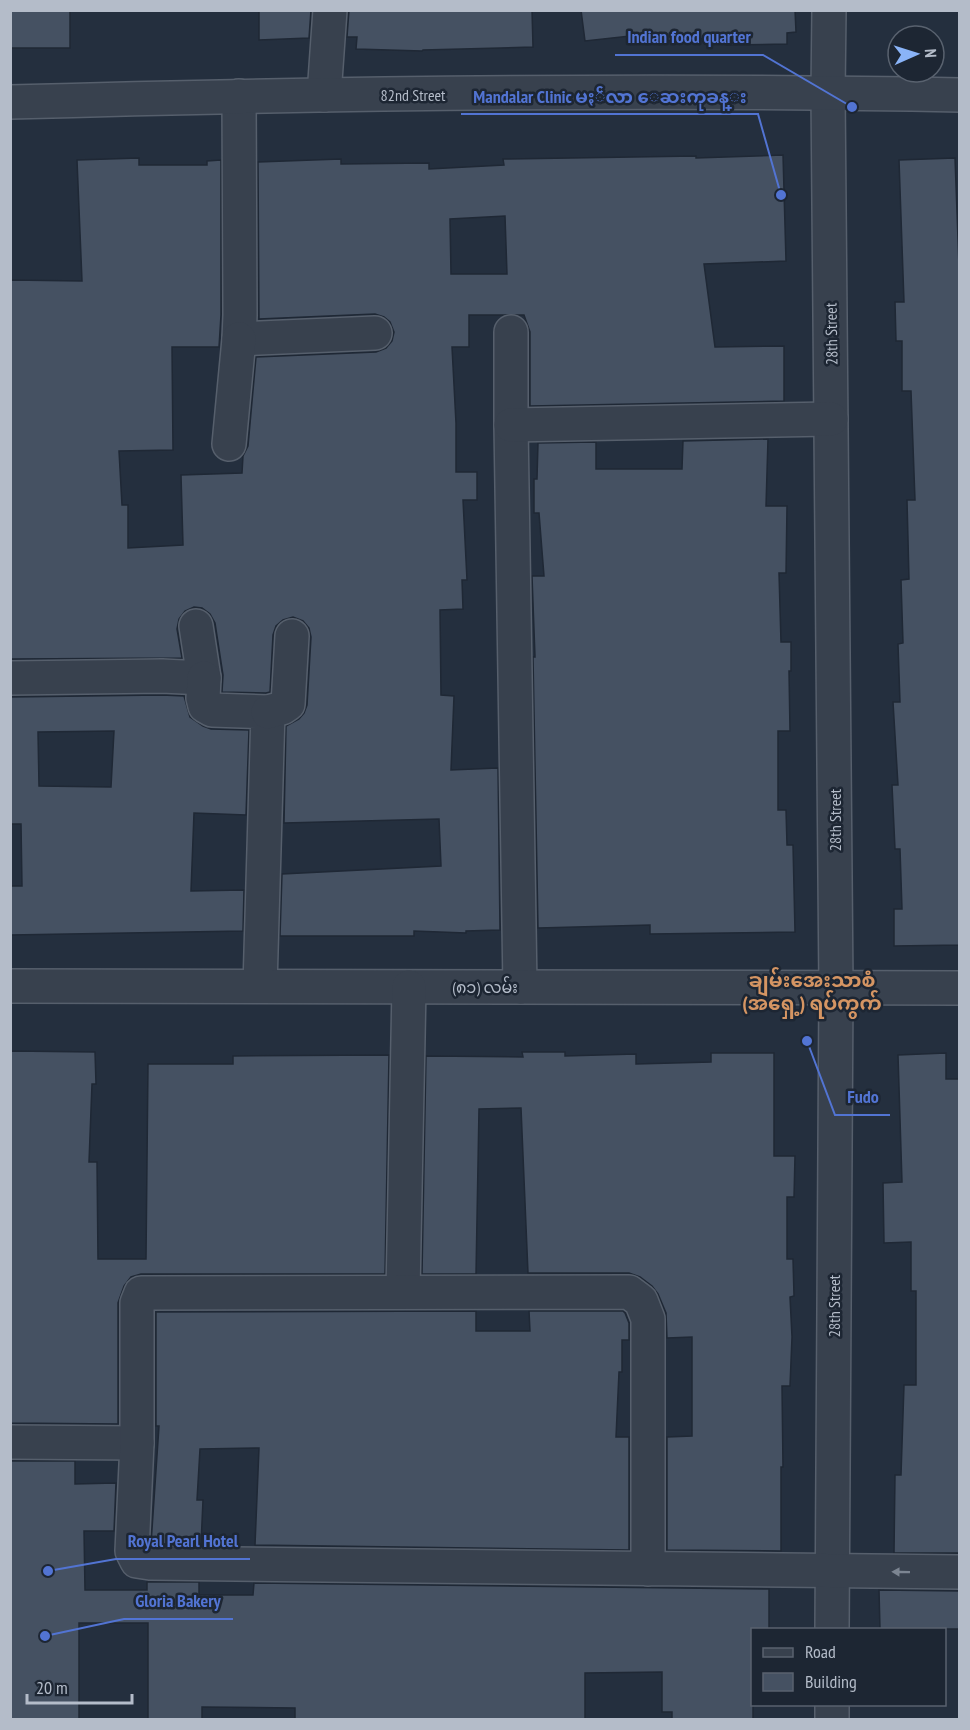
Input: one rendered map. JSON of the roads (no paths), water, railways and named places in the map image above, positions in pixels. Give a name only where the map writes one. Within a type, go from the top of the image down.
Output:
[{"type":"street","points":[[324,95],[330,10]]},
{"type":"street","name":"28th Street","points":[[829,10],[836,988],[832,1628]]},
{"type":"street","name":"82nd Street","points":[[10,102],[324,95],[828,92],[960,95]]},
{"type":"street","points":[[229,444],[240,315],[239,96]]},
{"type":"street","points":[[511,332],[520,987]]},
{"type":"street","points":[[239,339],[375,333]]},
{"type":"street","points":[[511,425],[831,419]]},
{"type":"street","points":[[196,626],[204,678],[203,698],[205,706],[212,710],[268,712],[288,704],[292,636]]},
{"type":"street","points":[[10,678],[162,676],[204,678]]},
{"type":"street","points":[[260,986],[268,712]]},
{"type":"street","name":"(၈၁) လမ်း","points":[[10,986],[960,988]]},
{"type":"street","points":[[403,1292],[410,987]]},
{"type":"street","points":[[648,1569],[648,1319],[641,1301],[629,1292],[141,1293],[137,1303],[137,1443],[132,1551],[137,1561],[150,1563],[648,1569],[960,1572]]},
{"type":"street","points":[[10,1442],[137,1443]]},
{"type":"place","name":"Indian food quarter","points":[[852,107]]},
{"type":"place","name":"Mandalar Clinic မႏၲလာ ေဆးကုခန္း","points":[[781,195]]},
{"type":"place","name":"Fudo","points":[[807,1041]]},
{"type":"place","name":"Royal Pearl Hotel","points":[[48,1571]]},
{"type":"place","name":"Gloria Bakery","points":[[45,1636]]},
{"type":"district","name":"ချမ်းအေးသာစံ (အရှေ့) ရပ်ကွက်","points":[[812,992]]}]
